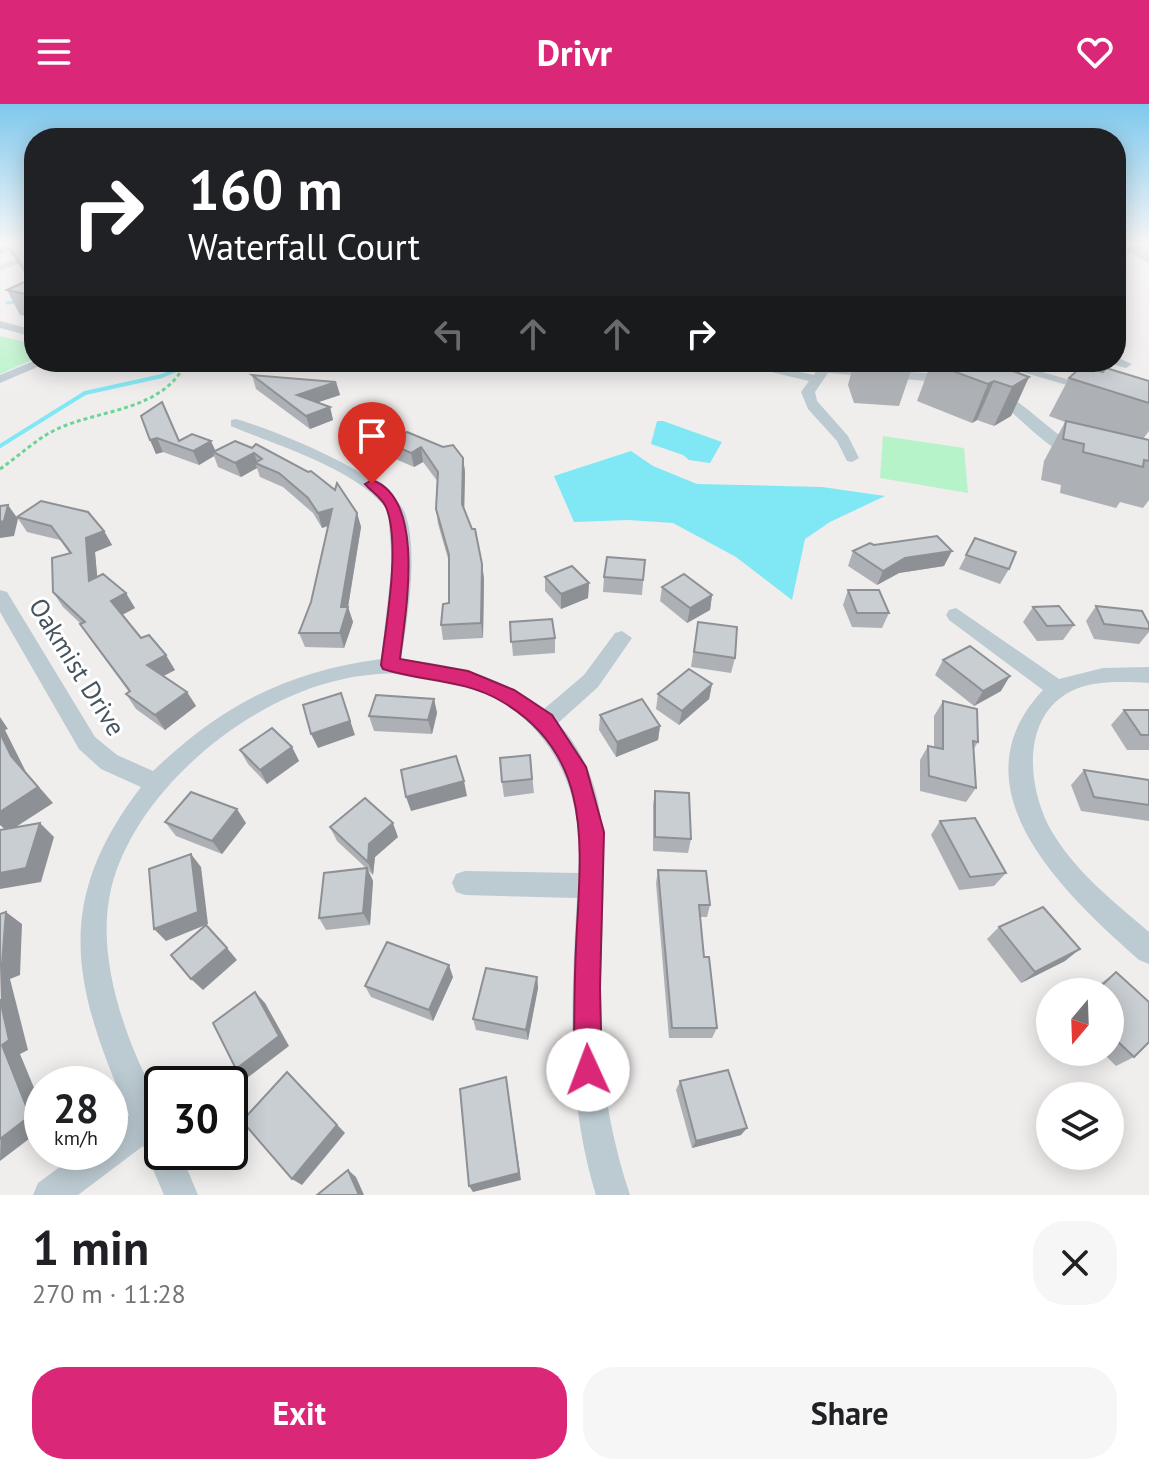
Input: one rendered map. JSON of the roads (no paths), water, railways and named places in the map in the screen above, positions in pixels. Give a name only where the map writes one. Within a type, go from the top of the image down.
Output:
[{"type":"street","points":[[1,326],[24,332]]},
{"type":"street","points":[[0,379],[24,370]]},
{"type":"street","points":[[821,372],[808,392],[810,403],[841,434],[852,458]]},
{"type":"street","points":[[897,372],[971,383],[1020,408],[1048,439],[1062,448],[1096,459]]},
{"type":"street","points":[[1032,372],[1107,393]]},
{"type":"street","points":[[236,423],[362,479],[384,493],[391,502],[399,522],[399,562],[398,603],[390,665]]},
{"type":"street","name":"Oakmist Drive","points":[[0,596],[87,743],[98,756],[118,768],[155,782]]},
{"type":"street","points":[[956,615],[1057,689]]},
{"type":"street","points":[[545,721],[605,667],[622,638]]},
{"type":"street","points":[[144,1114],[101,1002],[95,970],[94,916],[99,886],[110,858],[122,832],[155,782],[209,732],[252,705],[309,682],[390,665],[468,678],[507,695],[545,721],[575,767],[585,796],[593,832],[586,1048],[596,1132],[613,1195]]},
{"type":"street","points":[[1146,940],[1085,892],[1057,861],[1028,814],[1020,774],[1023,737],[1034,714],[1057,689],[1102,677],[1149,675]]},
{"type":"street","points":[[465,883],[591,886]]},
{"type":"street","points":[[128,1136],[144,1124]]},
{"type":"street","points":[[50,1195],[84,1170]]},
{"type":"street","points":[[169,1170],[181,1195]]},
{"type":"water","points":[[657,421],[722,442],[710,463],[689,460],[651,444]]},
{"type":"water","points":[[631,451],[653,466],[697,484],[822,487],[885,496],[830,522],[805,539],[792,600],[736,557],[673,523],[628,520],[574,522],[554,476]]},
{"type":"waterway","points":[[7,303],[24,301]]},
{"type":"waterway","points":[[0,446],[85,393],[171,372]]}]
